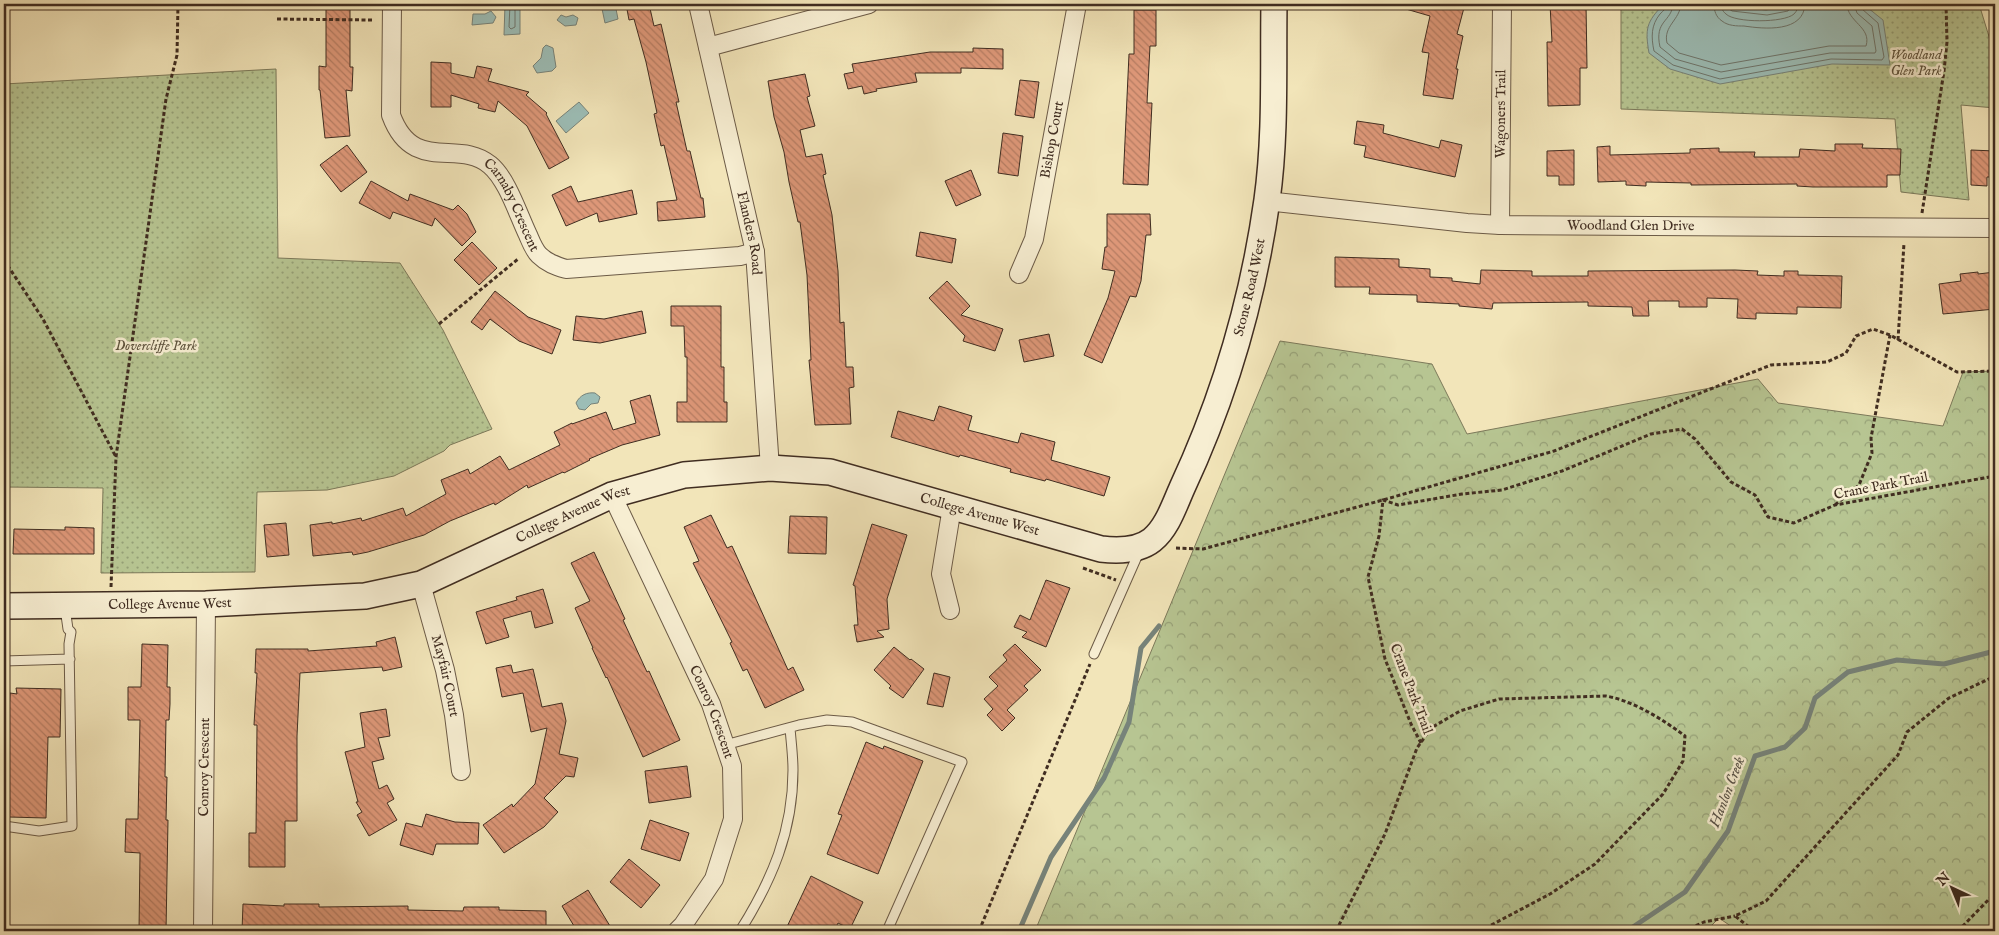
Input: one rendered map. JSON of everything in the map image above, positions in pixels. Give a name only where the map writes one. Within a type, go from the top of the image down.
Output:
[{"type":"street","name":"Carnaby Crescent","points":[[392,4],[391,115],[395,126],[402,136],[420,149],[466,155],[478,158],[489,164],[500,176],[537,254],[550,264],[566,269],[740,256],[755,252]]},
{"type":"street","name":"Flanders Road","points":[[698,4],[755,252],[770,468]]},
{"type":"street","points":[[708,47],[870,4]]},
{"type":"street","name":"Bishop Court","points":[[1019,274],[1034,239],[1077,4]]},
{"type":"street","name":"Stone Road West","points":[[1141,547],[1153,540],[1164,526],[1200,449],[1230,364],[1250,286],[1267,201],[1272,152],[1274,4]]},
{"type":"street","name":"Wagoners Trail","points":[[1500,225],[1502,4]]},
{"type":"street","name":"Woodland Glen Drive","points":[[1267,201],[1500,225],[1913,226],[1995,228]]},
{"type":"street","name":"College Avenue West","points":[[4,606],[66,617],[110,605],[206,604],[365,596],[420,584],[612,495],[684,475],[770,468],[830,472],[1102,549],[1117,551],[1141,547]]},
{"type":"street","name":"Conroy Crescent","points":[[612,495],[711,704],[732,766],[733,819],[714,879],[683,929]]},
{"type":"street","points":[[950,610],[941,574],[952,507]]},
{"type":"street","name":"Mayfair Court","points":[[420,584],[445,670],[454,715],[461,771]]},
{"type":"street","name":"Conroy Crescent","points":[[203,931],[206,604]]},
{"type":"lane","points":[[1094,654],[1141,547]]},
{"type":"lane","points":[[4,826],[39,831],[72,826],[69,644],[71,632],[66,617]]},
{"type":"lane","points":[[4,661],[70,659]]},
{"type":"lane","points":[[725,745],[827,720],[852,722],[962,762],[887,931]]},
{"type":"lane","points":[[740,931],[761,898],[779,857],[789,814],[793,770],[790,728]]},
{"type":"path","points":[[70,4],[81,4]]},
{"type":"path","points":[[110,605],[116,458],[166,99],[177,55],[178,4]]},
{"type":"path","points":[[1898,340],[1913,226],[1944,71],[1947,42],[1946,4]]},
{"type":"path","points":[[276,19],[372,20]]},
{"type":"path","points":[[439,324],[518,259]]},
{"type":"path","points":[[4,260],[43,320],[116,458]]},
{"type":"path","points":[[1176,548],[1203,549],[1554,451],[1771,365],[1828,362],[1846,353],[1856,336],[1873,329],[1890,335],[1957,372],[1995,371]]},
{"type":"path","points":[[1835,505],[1859,485],[1872,453],[1872,438],[1890,335]]},
{"type":"path","name":"Crane Park Trail","points":[[1336,931],[1386,834],[1421,743],[1410,724],[1385,659],[1368,577],[1379,536],[1383,500],[1398,505],[1462,494],[1502,490],[1562,471],[1652,434],[1682,429],[1695,439],[1731,482],[1754,495],[1768,517],[1794,523],[1835,505],[1995,476]]},
{"type":"path","points":[[1083,568],[1126,584]]},
{"type":"path","points":[[980,931],[1094,654]]},
{"type":"path","points":[[1684,931],[1704,922],[1735,916],[1766,901],[1898,755],[1907,732],[1949,698],[1995,676]]},
{"type":"path","points":[[1421,743],[1431,728],[1460,711],[1499,699],[1554,696],[1606,696],[1620,698],[1667,723],[1685,736],[1683,761],[1663,794],[1595,864],[1550,894],[1480,931]]},
{"type":"path","points":[[1958,931],[1995,893]]},
{"type":"path","points":[[1735,916],[1754,931]]},
{"type":"green space","name":"Woodland Glen Park","points":[[1621,4],[1979,4],[1995,56],[1995,108],[1961,105],[1969,200],[1901,192],[1895,119],[1621,109]]},
{"type":"green space","name":"Dovercliffe Park","points":[[276,69],[278,258],[400,263],[443,330],[492,429],[450,445],[444,451],[394,476],[327,490],[257,492],[255,572],[101,573],[103,488],[4,487],[4,84]]},
{"type":"green space","points":[[1280,341],[1432,364],[1467,434],[1758,379],[1778,403],[1943,426],[1963,372],[1995,371],[1995,931],[1738,931],[1719,918],[1706,931],[1035,931]]},
{"type":"water","points":[[505,4],[520,4],[520,34],[504,35]]},
{"type":"water","points":[[601,4],[615,4],[618,19],[605,23]]},
{"type":"water","points":[[1664,4],[1714,4],[1766,10],[1797,4],[1863,4],[1883,20],[1890,65],[1832,64],[1720,84],[1670,69],[1649,53],[1648,26]]},
{"type":"water","points":[[491,11],[496,17],[493,23],[472,25],[473,14],[485,14]]},
{"type":"water","points":[[561,15],[566,17],[573,15],[578,18],[576,25],[565,26],[557,20]]},
{"type":"water","points":[[546,45],[553,48],[556,67],[552,71],[537,73],[533,66],[541,58],[543,48]]},
{"type":"water","points":[[579,102],[589,113],[566,133],[556,121]]},
{"type":"water","points":[[595,393],[600,397],[598,403],[591,404],[585,410],[579,409],[576,403],[582,396]]},
{"type":"building","points":[[326,4],[350,4],[350,67],[353,67],[352,91],[346,90],[350,136],[325,138],[319,90],[319,66],[326,67]]},
{"type":"building","points":[[626,4],[649,4],[654,26],[661,24],[679,102],[676,102],[687,151],[690,151],[701,198],[703,198],[705,217],[658,221],[657,202],[677,200],[664,145],[661,146],[654,114],[657,113],[646,62],[634,19],[629,20]]},
{"type":"building","points":[[1400,4],[1465,4],[1457,34],[1463,36],[1456,69],[1458,69],[1453,99],[1423,95],[1429,53],[1422,52],[1430,16],[1399,7]]},
{"type":"building","points":[[1550,4],[1586,4],[1587,68],[1580,68],[1580,105],[1548,106],[1547,42],[1552,42]]},
{"type":"building","points":[[1134,10],[1156,10],[1156,46],[1150,46],[1147,103],[1152,103],[1148,185],[1123,184],[1129,54],[1134,54]]},
{"type":"building","points":[[973,48],[1003,49],[1003,69],[961,68],[961,73],[915,73],[917,82],[876,89],[877,91],[864,94],[862,86],[848,89],[844,74],[854,72],[852,64],[930,52],[973,52]]},
{"type":"building","points":[[431,62],[451,63],[451,73],[474,78],[477,66],[492,69],[488,81],[529,92],[526,95],[547,113],[569,158],[549,169],[527,126],[498,101],[495,112],[478,108],[479,104],[451,95],[451,107],[431,107]]},
{"type":"building","points":[[805,74],[810,96],[807,97],[815,126],[800,130],[806,157],[822,154],[826,174],[823,175],[832,215],[838,271],[840,323],[844,322],[846,367],[853,367],[854,387],[849,388],[851,424],[815,425],[809,360],[811,360],[807,275],[800,222],[798,222],[784,152],[774,117],[768,81]]},
{"type":"building","points":[[1020,80],[1039,82],[1034,118],[1015,115]]},
{"type":"building","points":[[1357,121],[1384,125],[1383,133],[1439,148],[1441,140],[1462,145],[1455,177],[1364,157],[1366,146],[1354,144]]},
{"type":"building","points":[[1003,133],[1023,136],[1018,176],[998,173]]},
{"type":"building","points":[[1835,144],[1863,144],[1862,148],[1901,149],[1900,175],[1887,175],[1887,187],[1813,187],[1797,186],[1797,184],[1691,185],[1691,183],[1646,182],[1646,186],[1626,185],[1626,181],[1598,182],[1597,147],[1610,146],[1610,155],[1690,153],[1690,149],[1719,148],[1719,152],[1755,152],[1754,157],[1799,157],[1800,149],[1835,151]]},
{"type":"building","points":[[347,145],[367,172],[341,192],[320,165]]},
{"type":"building","points":[[1574,150],[1574,185],[1559,185],[1559,176],[1547,176],[1547,151]]},
{"type":"building","points":[[1971,150],[1995,151],[1995,177],[1987,177],[1987,186],[1971,185]]},
{"type":"building","points":[[971,170],[981,195],[956,206],[945,181]]},
{"type":"building","points":[[371,181],[408,201],[410,194],[453,210],[458,205],[467,214],[476,232],[462,246],[435,218],[432,226],[393,212],[390,219],[359,203]]},
{"type":"building","points":[[571,186],[578,202],[632,190],[637,214],[599,222],[597,213],[566,226],[552,195]]},
{"type":"building","points":[[1107,214],[1150,214],[1151,235],[1146,235],[1141,281],[1136,297],[1130,296],[1102,363],[1084,355],[1108,298],[1115,271],[1102,269],[1105,247],[1107,247]]},
{"type":"building","points":[[920,232],[956,239],[952,263],[916,256]]},
{"type":"building","points":[[472,242],[497,268],[479,285],[454,260]]},
{"type":"building","points":[[1335,257],[1399,259],[1399,267],[1430,269],[1430,277],[1452,278],[1452,281],[1480,284],[1481,270],[1532,271],[1532,276],[1588,276],[1588,271],[1735,270],[1758,271],[1757,275],[1784,276],[1784,271],[1798,271],[1798,275],[1842,276],[1841,308],[1797,307],[1797,314],[1756,313],[1756,319],[1737,318],[1738,299],[1707,298],[1707,307],[1679,307],[1679,301],[1648,301],[1649,316],[1633,316],[1632,307],[1588,306],[1588,302],[1493,303],[1492,309],[1459,306],[1459,304],[1417,302],[1417,295],[1369,294],[1370,287],[1335,287]]},
{"type":"building","points":[[1978,272],[1978,274],[1995,272],[1995,309],[1943,314],[1939,284],[1961,281],[1960,274]]},
{"type":"building","points":[[947,281],[970,306],[961,315],[1003,329],[995,351],[963,341],[965,336],[929,298]]},
{"type":"building","points":[[495,291],[528,317],[561,330],[552,354],[519,341],[490,319],[482,330],[471,322]]},
{"type":"building","points":[[671,306],[721,306],[721,367],[724,367],[724,402],[727,402],[727,422],[677,422],[677,402],[687,402],[687,357],[685,357],[684,326],[671,326]]},
{"type":"building","points":[[642,311],[646,333],[600,343],[573,340],[576,316],[604,319]]},
{"type":"building","points":[[1049,334],[1054,356],[1024,362],[1019,340]]},
{"type":"building","points":[[650,395],[660,435],[622,445],[589,459],[564,473],[528,488],[527,485],[495,505],[494,503],[450,521],[424,535],[353,555],[352,552],[313,556],[310,525],[332,522],[332,524],[361,518],[362,521],[403,508],[406,516],[446,494],[441,480],[468,469],[470,474],[500,456],[509,470],[560,445],[554,432],[572,423],[606,412],[613,430],[636,423],[630,401]]},
{"type":"building","points":[[939,406],[972,416],[968,430],[1018,443],[1021,433],[1055,442],[1051,460],[1110,477],[1104,496],[1046,479],[1045,481],[1010,472],[1011,469],[960,455],[959,457],[891,437],[898,411],[934,421]]},
{"type":"building","points":[[711,515],[727,548],[732,546],[788,670],[793,667],[804,690],[765,708],[747,669],[743,671],[730,643],[732,642],[693,563],[699,561],[684,527]]},
{"type":"building","points":[[790,516],[827,517],[826,554],[788,553]]},
{"type":"building","points":[[286,523],[289,555],[267,557],[264,525]]},
{"type":"building","points":[[872,524],[907,535],[887,599],[889,629],[877,631],[884,637],[857,642],[854,625],[858,625],[855,586],[853,585]]},
{"type":"building","points":[[65,527],[94,528],[94,554],[13,554],[14,529],[65,530]]},
{"type":"building","points":[[594,552],[625,619],[623,620],[647,672],[649,671],[680,740],[643,757],[575,608],[590,601],[571,563]]},
{"type":"building","points":[[1046,580],[1070,588],[1046,647],[1022,637],[1027,632],[1014,627],[1020,615],[1030,620]]},
{"type":"building","points":[[543,589],[553,623],[535,628],[531,611],[503,619],[509,637],[486,644],[476,612],[517,600],[516,597]]},
{"type":"building","points":[[395,637],[402,667],[383,671],[382,667],[300,673],[297,736],[297,821],[285,821],[285,867],[249,867],[249,833],[256,833],[257,725],[254,725],[257,673],[255,673],[256,649],[308,649],[308,651],[377,646],[376,642]]},
{"type":"building","points":[[142,644],[168,645],[167,687],[170,687],[170,704],[169,720],[166,720],[165,777],[167,777],[166,820],[168,820],[166,931],[139,931],[140,853],[125,852],[126,819],[138,819],[140,720],[128,720],[128,687],[141,687]]},
{"type":"building","points":[[1015,644],[1041,670],[1024,686],[1028,690],[1007,710],[1015,718],[1002,731],[987,715],[993,709],[984,699],[998,686],[989,677],[1007,660],[1003,655]]},
{"type":"building","points":[[894,647],[924,669],[903,698],[889,688],[891,686],[874,670]]},
{"type":"building","points":[[511,665],[513,673],[533,669],[542,707],[562,703],[566,721],[559,754],[578,758],[574,777],[566,776],[544,798],[558,812],[544,827],[504,853],[483,825],[512,804],[513,807],[535,784],[547,728],[531,732],[523,693],[502,697],[496,668]]},
{"type":"building","points":[[934,673],[950,677],[943,707],[927,704]]},
{"type":"building","points":[[16,688],[61,689],[60,737],[48,737],[46,818],[9,817],[10,810],[4,810],[4,728],[8,729],[10,693],[17,694]]},
{"type":"building","points":[[386,709],[390,736],[378,738],[384,759],[372,762],[379,789],[387,785],[394,799],[387,803],[397,820],[369,836],[357,815],[362,812],[356,802],[358,802],[345,752],[365,747],[360,713]]},
{"type":"building","points":[[866,742],[883,749],[884,746],[923,761],[878,874],[827,854],[842,815],[838,814]]},
{"type":"building","points":[[687,766],[691,797],[649,803],[645,771]]},
{"type":"building","points":[[426,814],[455,822],[479,823],[478,844],[436,844],[433,855],[400,845],[406,823],[422,827]]},
{"type":"building","points":[[650,820],[689,833],[680,861],[641,849]]},
{"type":"building","points":[[629,859],[660,885],[641,908],[610,882]]},
{"type":"building","points":[[811,876],[863,902],[850,929],[838,923],[834,931],[785,931]]},
{"type":"building","points":[[588,890],[610,926],[601,931],[577,931],[562,906]]},
{"type":"building","points":[[243,904],[284,906],[284,904],[319,904],[319,907],[408,906],[408,910],[463,911],[464,907],[499,907],[499,910],[546,911],[546,931],[242,931]]},
{"type":"waterway","points":[[1019,931],[1051,857],[1104,778],[1129,722],[1141,648],[1159,626]]},
{"type":"waterway","name":"Hanlon Creek","points":[[1627,931],[1685,892],[1728,831],[1755,756],[1785,747],[1805,728],[1815,698],[1848,672],[1897,660],[1944,664],[1991,652],[1995,647]]}]
